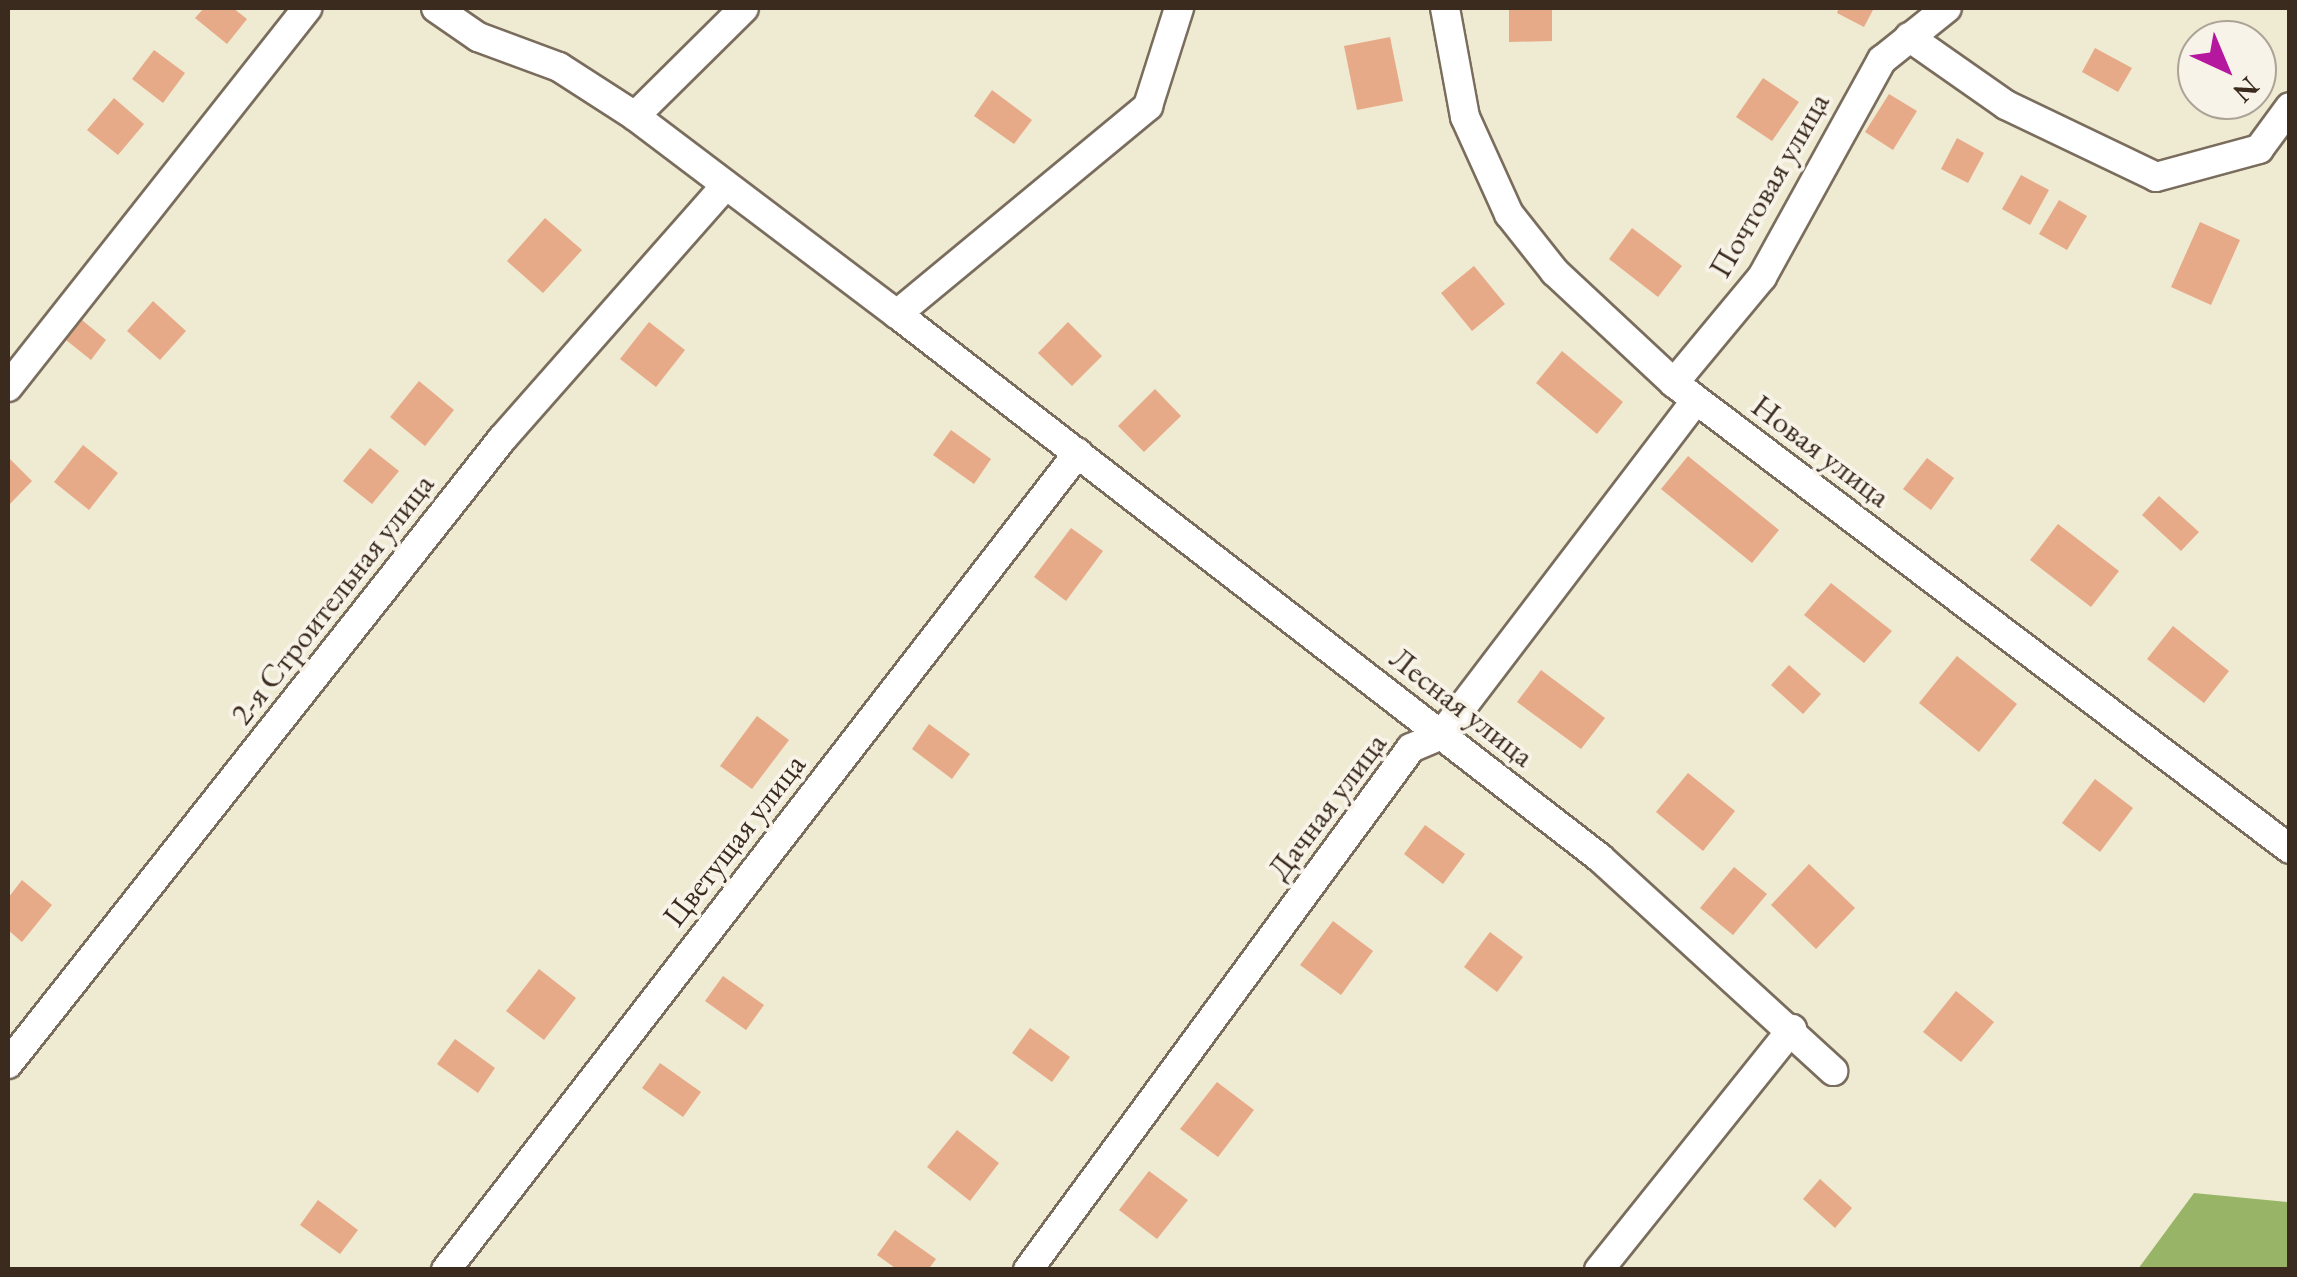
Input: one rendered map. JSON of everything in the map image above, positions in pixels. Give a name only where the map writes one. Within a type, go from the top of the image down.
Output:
[{"type":"street","points":[[8,387],[307,8]]},
{"type":"street","name":"Лесная улица","points":[[436,8],[478,37],[559,67],[635,116],[723,188],[897,314],[1600,858],[1792,1029],[1832,1071]]},
{"type":"street","points":[[635,116],[744,8]]},
{"type":"street","points":[[897,314],[1148,106],[1179,8]]},
{"type":"street","name":"Новая улица","points":[[1445,8],[1465,117],[1509,214],[1555,272],[1685,392],[2290,849]]},
{"type":"street","name":"Почтовая улица","points":[[1685,392],[1762,276],[1882,60],[1947,8]]},
{"type":"street","points":[[1909,37],[2006,105],[2156,178],[2259,150],[2290,107]]},
{"type":"street","name":"2-я Строительная улица","points":[[8,1064],[502,438],[723,188]]},
{"type":"street","name":"Дачная улица","points":[[1028,1270],[1411,748],[1442,735],[1685,392]]},
{"type":"street","name":"Цветущая улица","points":[[446,1270],[1078,453]]},
{"type":"street","points":[[1599,1270],[1792,1029]]},
{"type":"green space","points":[[2289,1170],[2289,1269],[2138,1269],[2194,1193],[2287,1202]]},
{"type":"building","points":[[204,8],[233,8],[247,19],[227,44],[195,18]]},
{"type":"building","points":[[1509,8],[1552,8],[1552,41],[1509,42]]},
{"type":"building","points":[[1839,8],[1874,8],[1864,27],[1837,13]]},
{"type":"building","points":[[1390,37],[1403,101],[1357,110],[1344,46]]},
{"type":"building","points":[[2095,48],[2132,68],[2118,92],[2082,72]]},
{"type":"building","points":[[154,50],[185,73],[163,103],[132,79]]},
{"type":"building","points":[[1763,78],[1799,102],[1772,141],[1736,117]]},
{"type":"building","points":[[992,90],[1032,120],[1014,144],[974,116]]},
{"type":"building","points":[[1889,94],[1917,111],[1893,150],[1865,132]]},
{"type":"building","points":[[114,98],[144,124],[118,155],[87,130]]},
{"type":"building","points":[[1957,138],[1984,153],[1968,183],[1941,169]]},
{"type":"building","points":[[2021,175],[2049,190],[2030,225],[2002,209]]},
{"type":"building","points":[[2059,200],[2087,216],[2067,250],[2039,234]]},
{"type":"building","points":[[545,218],[582,250],[543,293],[507,261]]},
{"type":"building","points":[[2200,222],[2240,240],[2211,305],[2171,287]]},
{"type":"building","points":[[1632,228],[1682,266],[1658,297],[1609,259]]},
{"type":"building","points":[[1474,266],[1505,304],[1472,331],[1441,293]]},
{"type":"building","points":[[153,301],[186,331],[160,360],[127,331]]},
{"type":"building","points":[[82,320],[106,340],[91,360],[66,340]]},
{"type":"building","points":[[649,322],[685,350],[656,387],[620,359]]},
{"type":"building","points":[[1068,322],[1102,356],[1072,386],[1038,353]]},
{"type":"building","points":[[1562,351],[1623,402],[1597,434],[1536,383]]},
{"type":"building","points":[[419,381],[454,410],[425,446],[390,417]]},
{"type":"building","points":[[1155,389],[1181,416],[1144,452],[1118,426]]},
{"type":"building","points":[[951,430],[991,459],[974,484],[933,455]]},
{"type":"building","points":[[83,445],[118,473],[89,510],[54,482]]},
{"type":"building","points":[[370,448],[399,471],[372,504],[343,481]]},
{"type":"building","points":[[1688,456],[1779,530],[1752,563],[1661,489]]},
{"type":"building","points":[[8,457],[32,481],[8,506]]},
{"type":"building","points":[[1927,458],[1954,478],[1931,510],[1903,489]]},
{"type":"building","points":[[2159,496],[2199,532],[2181,551],[2142,515]]},
{"type":"building","points":[[2058,524],[2119,571],[2091,607],[2030,560]]},
{"type":"building","points":[[1071,528],[1103,551],[1066,601],[1034,577]]},
{"type":"building","points":[[1831,583],[1892,631],[1864,663],[1804,615]]},
{"type":"building","points":[[2173,626],[2229,671],[2204,703],[2147,659]]},
{"type":"building","points":[[1957,656],[2017,704],[1979,752],[1919,703]]},
{"type":"building","points":[[1789,665],[1821,694],[1803,714],[1771,685]]},
{"type":"building","points":[[1541,670],[1605,718],[1581,749],[1517,702]]},
{"type":"building","points":[[757,716],[789,740],[752,789],[720,766]]},
{"type":"building","points":[[929,724],[970,754],[952,779],[912,749]]},
{"type":"building","points":[[1688,773],[1735,811],[1703,851],[1656,812]]},
{"type":"building","points":[[2095,779],[2133,808],[2100,852],[2062,823]]},
{"type":"building","points":[[1425,825],[1465,854],[1443,884],[1404,854]]},
{"type":"building","points":[[1809,864],[1855,908],[1816,949],[1771,905]]},
{"type":"building","points":[[1734,867],[1767,894],[1733,935],[1700,908]]},
{"type":"building","points":[[22,880],[52,905],[22,942],[8,930],[8,898]]},
{"type":"building","points":[[1333,921],[1373,951],[1341,995],[1300,965]]},
{"type":"building","points":[[1490,932],[1523,957],[1497,992],[1464,967]]},
{"type":"building","points":[[539,969],[576,998],[544,1040],[506,1011]]},
{"type":"building","points":[[723,976],[764,1005],[746,1030],[705,1001]]},
{"type":"building","points":[[1956,991],[1994,1022],[1961,1062],[1923,1032]]},
{"type":"building","points":[[1030,1028],[1070,1057],[1052,1082],[1012,1053]]},
{"type":"building","points":[[455,1039],[495,1068],[478,1093],[437,1064]]},
{"type":"building","points":[[660,1063],[701,1092],[683,1117],[642,1088]]},
{"type":"building","points":[[1217,1082],[1254,1110],[1218,1157],[1180,1129]]},
{"type":"building","points":[[957,1130],[999,1163],[970,1201],[927,1167]]},
{"type":"building","points":[[1149,1171],[1188,1200],[1157,1239],[1119,1210]]},
{"type":"building","points":[[1820,1179],[1852,1208],[1835,1228],[1803,1199]]},
{"type":"building","points":[[318,1200],[358,1230],[340,1254],[300,1225]]},
{"type":"building","points":[[895,1230],[936,1259],[928,1270],[898,1270],[877,1255]]}]
